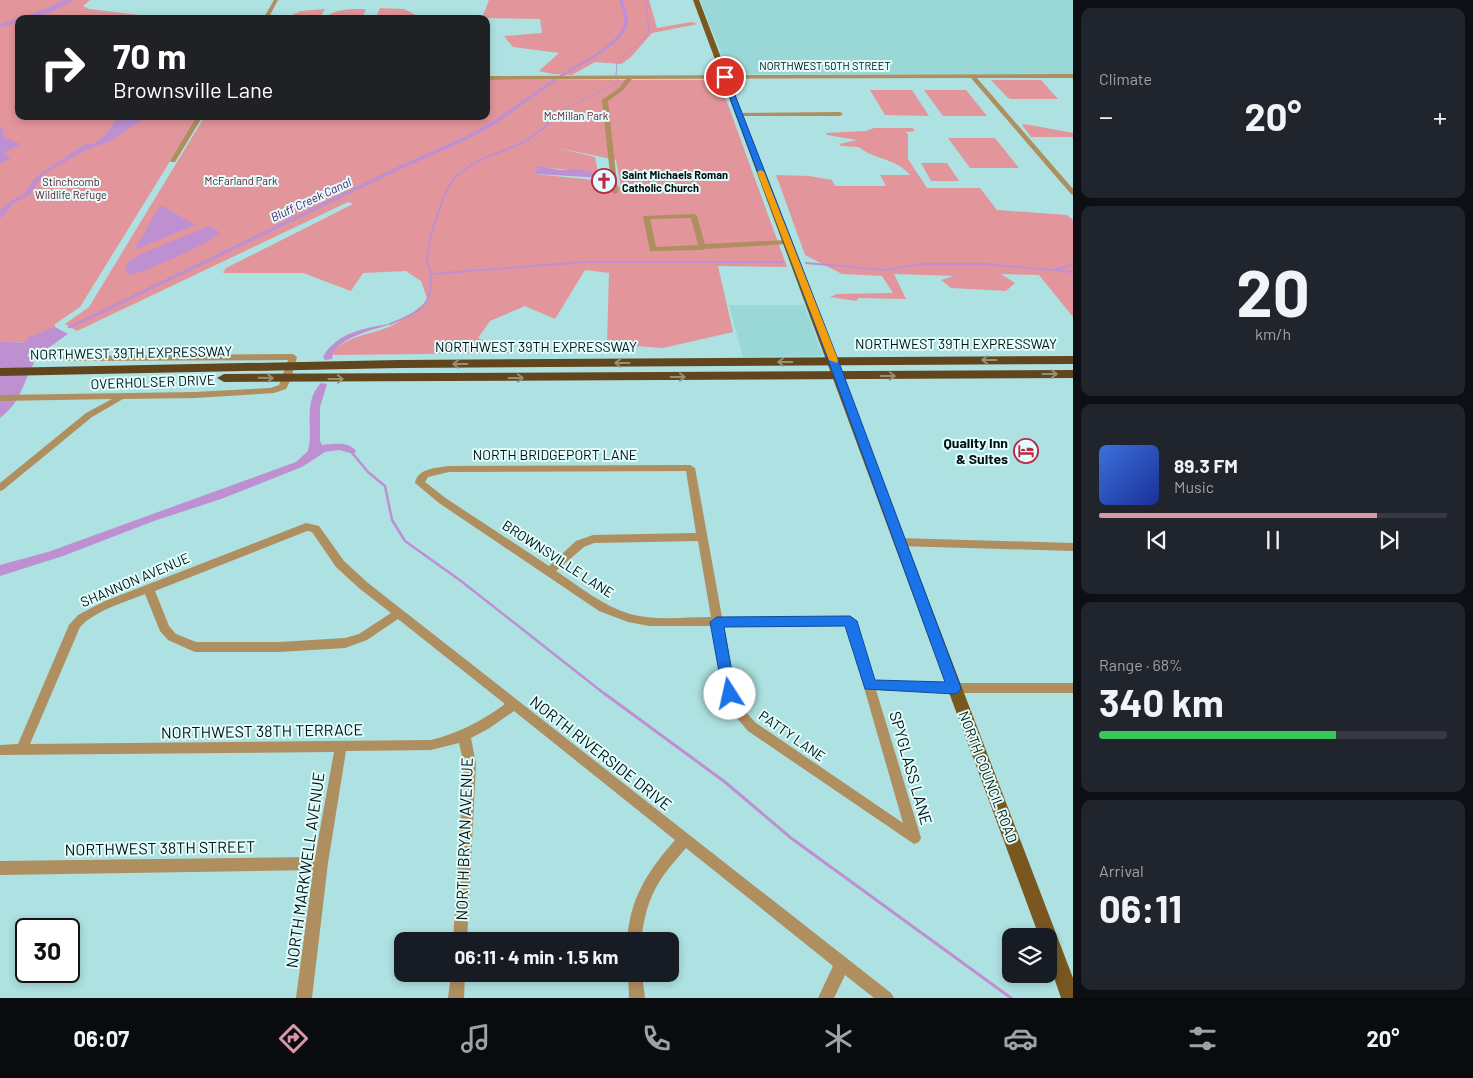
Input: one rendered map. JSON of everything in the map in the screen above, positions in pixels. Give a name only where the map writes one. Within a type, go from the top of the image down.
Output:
[{"type":"highway","name":"NORTHWEST 39TH EXPRESSWAY","points":[[0,372],[46,374],[289,372],[834,361],[1073,360]]},
{"type":"highway","name":"NORTHWEST 39TH EXPRESSWAY","points":[[289,372],[839,376],[1073,374]]},
{"type":"highway","name":"NORTHWEST 39TH EXPRESSWAY","points":[[0,377],[46,374]]},
{"type":"main road","name":"NORTH COUNCIL ROAD","points":[[696,0],[834,361],[1044,928]]},
{"type":"main road","name":"NORTH COUNCIL ROAD","points":[[1057,961],[1071,998]]},
{"type":"street","points":[[267,15],[276,0]]},
{"type":"street","points":[[972,76],[1073,192]]},
{"type":"street","name":"NORTHWEST 50TH STREET","points":[[490,78],[1073,76]]},
{"type":"street","points":[[615,192],[604,100],[624,86],[631,77]]},
{"type":"street","points":[[739,115],[840,114]]},
{"type":"street","points":[[173,161],[198,120]]},
{"type":"street","points":[[702,248],[694,216],[646,217],[653,249],[702,248],[729,243],[787,242]]},
{"type":"street","points":[[66,358],[293,357],[289,372]]},
{"type":"street","name":"OVERHOLSER DRIVE","points":[[0,398],[272,391],[282,387],[289,372]]},
{"type":"street","points":[[0,488],[89,415],[108,404],[128,396]]},
{"type":"street","points":[[85,397],[92,405],[89,415]]},
{"type":"street","name":"NORTH BRIDGEPORT LANE","points":[[421,477],[426,474],[449,469],[690,468]]},
{"type":"street","name":"PATTY LANE","points":[[690,468],[730,694],[735,709],[752,727],[914,838]]},
{"type":"street","name":"BROWNSVILLE LANE","points":[[421,477],[420,483],[426,489],[603,608],[628,618],[649,622],[850,621]]},
{"type":"street","name":"SHANNON AVENUE","points":[[22,749],[75,625],[96,610],[306,527]]},
{"type":"street","name":"NORTH RIVERSIDE DRIVE","points":[[306,527],[315,529],[340,564],[398,614],[886,998]]},
{"type":"street","points":[[549,572],[580,544],[593,539],[702,537]]},
{"type":"street","points":[[900,542],[1073,547]]},
{"type":"street","points":[[148,590],[164,628],[172,637],[195,647],[288,647],[345,643],[363,637],[398,614]]},
{"type":"street","name":"SPYGLASS LANE","points":[[850,621],[914,838]]},
{"type":"street","points":[[870,685],[954,688],[1073,688]]},
{"type":"street","name":"NORTHWEST 38TH TERRACE","points":[[0,750],[431,745],[464,737],[483,728],[513,705]]},
{"type":"street","name":"NORTH BRYAN AVENUE","points":[[461,932],[470,764],[464,737]]},
{"type":"street","name":"NORTH MARKWELL AVENUE","points":[[304,998],[321,864],[341,746]]},
{"type":"street","points":[[634,932],[635,918],[645,889],[657,870],[685,839]]},
{"type":"street","name":"NORTHWEST 38TH STREET","points":[[0,868],[321,864]]},
{"type":"street","points":[[826,998],[842,964]]},
{"type":"street","points":[[456,998],[457,982]]},
{"type":"street","points":[[636,982],[637,998]]},
{"type":"shaded area","points":[[63,0],[74,0],[48,13],[28,15]]},
{"type":"shaded area","points":[[700,0],[1073,0],[1073,75],[733,74],[729,72]]},
{"type":"shaded area","points":[[15,19],[15,23],[0,27],[0,24]]},
{"type":"shaded area","points":[[116,120],[141,120],[111,141],[87,149],[44,174],[30,194],[13,204],[0,219],[0,210],[24,194],[34,179],[84,145],[95,143],[105,135]]},
{"type":"shaded area","points":[[0,127],[4,129],[2,132],[6,138],[21,144],[4,153],[11,158],[0,164]]},
{"type":"shaded area","points":[[538,166],[560,170],[578,169],[608,176],[604,178],[535,174]]},
{"type":"shaded area","points":[[163,206],[195,225],[137,249],[136,247],[159,207]]},
{"type":"shaded area","points":[[209,226],[220,232],[206,242],[179,256],[139,272],[127,274],[125,271],[128,262],[141,254]]},
{"type":"shaded area","points":[[729,305],[804,305],[823,356],[743,357]]},
{"type":"shaded area","points":[[391,324],[347,340],[334,352],[332,359],[325,360],[323,357],[336,342],[344,337],[362,329]]},
{"type":"shaded area","points":[[55,327],[68,334],[44,351],[31,352],[27,355],[34,363],[17,399],[0,418],[0,341],[24,343],[29,337]]},
{"type":"shaded area","points":[[321,383],[327,384],[320,407],[320,441],[322,445],[340,444],[349,446],[356,451],[354,454],[339,450],[325,452],[302,467],[221,499],[154,521],[63,556],[0,576],[0,565],[48,552],[296,462],[308,451],[310,443],[310,407],[315,390]]},
{"type":"green space","name":"Stinchcomb Wildlife Refuge","points":[[0,0],[90,0],[83,6],[89,9],[138,15],[15,15],[15,120],[196,120],[80,307],[55,324],[55,327],[24,343],[0,341]]},
{"type":"green space","points":[[489,0],[649,0],[657,28],[691,22],[698,24],[652,33],[630,58],[621,64],[595,62],[572,75],[539,71],[559,53],[513,47],[504,36],[542,33],[540,19],[490,18],[490,15],[483,15]]},
{"type":"green space","points":[[380,8],[404,9],[416,15],[377,15]]},
{"type":"green space","points":[[325,9],[321,15],[292,15],[301,11]]},
{"type":"green space","points":[[366,9],[364,15],[328,15],[338,11]]},
{"type":"green space","points":[[490,80],[719,80],[787,267],[718,266],[733,332],[663,348],[607,344],[609,273],[585,270],[555,319],[525,306],[490,321],[478,338],[513,353],[334,355],[333,352],[339,346],[354,338],[393,325],[428,301],[421,281],[406,271],[363,273],[351,291],[303,273],[223,273],[226,268],[353,204],[348,202],[77,331],[65,324],[89,307],[203,120],[490,120]],"holes":[[[553,147],[616,160],[621,187],[604,181],[535,174],[550,168],[598,173],[595,157]]]},
{"type":"green space","points":[[991,80],[1041,80],[1058,99],[1011,99]]},
{"type":"green space","points":[[870,90],[912,90],[929,116],[885,115]]},
{"type":"green space","points":[[924,90],[966,90],[987,116],[943,116]]},
{"type":"green space","points":[[1022,125],[1073,133],[1073,137],[1031,137]]},
{"type":"green space","points":[[874,128],[913,128],[915,131],[906,132],[908,135],[908,159],[927,188],[980,188],[997,210],[1067,215],[1073,220],[1073,317],[1039,275],[1001,274],[1015,283],[1006,291],[951,288],[941,280],[954,276],[894,274],[906,299],[859,298],[856,301],[830,297],[837,294],[893,293],[882,276],[842,274],[805,255],[776,175],[809,176],[832,180],[835,186],[886,186],[880,175],[910,175],[898,165],[859,147],[841,146],[839,144],[857,140],[827,135],[826,133],[866,131]]},
{"type":"green space","points":[[948,138],[995,138],[1019,168],[970,168]]},
{"type":"green space","points":[[921,163],[947,163],[959,181],[931,181]]},
{"type":"waterway","name":"Bluff Creek Canal","points":[[561,76],[609,46],[623,31],[626,20],[621,0]]},
{"type":"waterway","points":[[616,76],[617,62],[640,43],[649,32],[646,0]]},
{"type":"waterway","points":[[556,117],[564,109],[619,82],[617,79]]},
{"type":"waterway","name":"Bluff Creek Canal","points":[[70,327],[399,168],[466,138],[492,124],[555,80]]},
{"type":"waterway","points":[[431,274],[427,263],[429,242],[447,190],[453,180],[480,160],[532,137],[556,117]]},
{"type":"waterway","points":[[431,274],[585,262],[783,262]]},
{"type":"waterway","points":[[806,263],[884,270],[921,264],[985,264],[1073,272]]},
{"type":"waterway","points":[[1055,269],[1073,265]]},
{"type":"waterway","points":[[390,324],[415,312],[426,302],[430,295],[431,274]]},
{"type":"waterway","points":[[353,454],[368,472],[385,486],[392,520],[405,541],[461,581],[606,695]]},
{"type":"waterway","points":[[605,694],[725,782],[791,838],[1011,998]]},
{"type":"slow traffic","points":[[761,172],[833,360]]},
{"type":"place","name":"Saint Michaels Roman Catholic Church","points":[[604,181]]},
{"type":"place","name":"Quality Inn & Suites","points":[[1026,451]]},
{"type":"route","points":[[725,77],[832,357],[954,688],[870,685],[850,621],[717,622],[730,694]]},
{"type":"park label","name":"McMillan Park","points":[[576,116]]},
{"type":"park label","name":"McFarland Park","points":[[241,181]]}]
